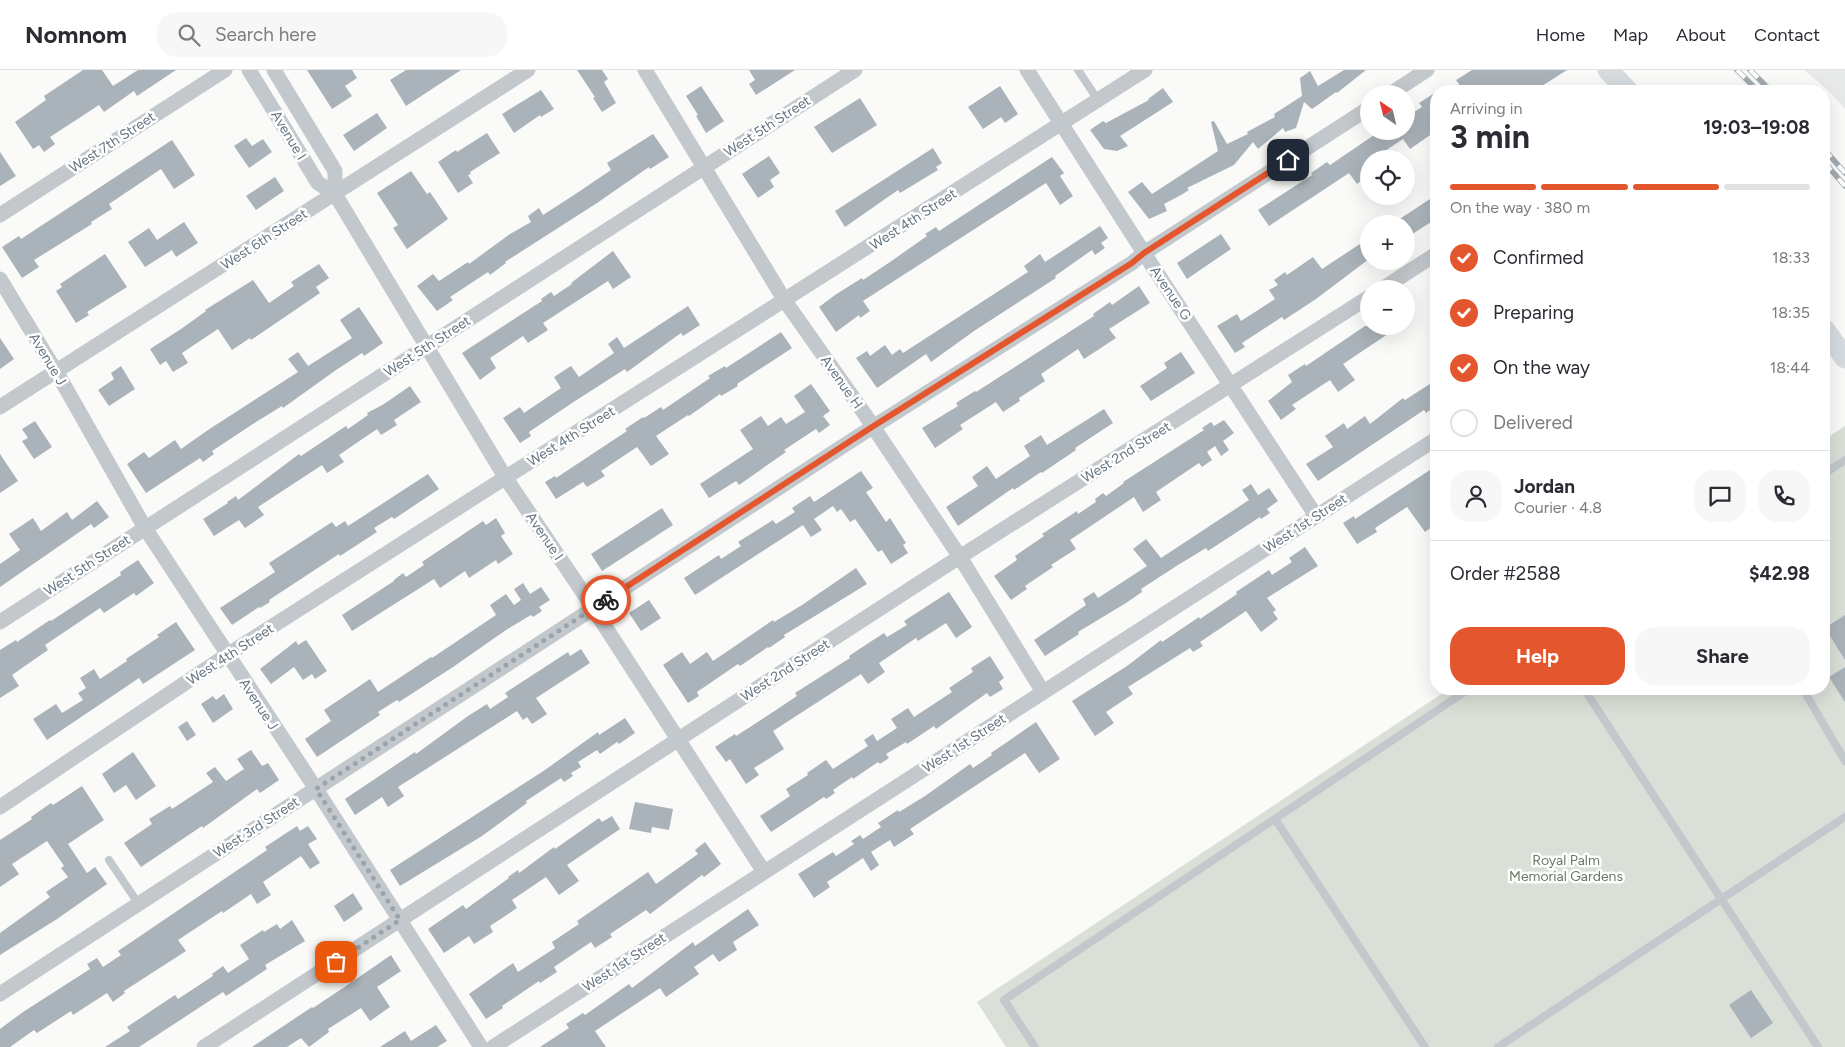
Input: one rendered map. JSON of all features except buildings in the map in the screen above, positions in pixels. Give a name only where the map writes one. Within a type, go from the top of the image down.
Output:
[{"type":"main road","points":[[1830,337],[1845,358]]},
{"type":"street","name":"West 7th Street","points":[[0,214],[225,70]]},
{"type":"street","name":"Avenue I","points":[[249,70],[318,184],[335,194]]},
{"type":"street","name":"Avenue I","points":[[274,70],[334,171],[335,194],[505,477],[593,608],[764,872]]},
{"type":"street","name":"West 6th Street","points":[[0,408],[528,70]]},
{"type":"street","name":"Avenue H","points":[[644,70],[785,300],[960,558],[1043,692]]},
{"type":"street","name":"West 5th Street","points":[[0,622],[855,70]]},
{"type":"street","name":"Avenue G","points":[[1027,70],[1316,516]]},
{"type":"street","name":"West 4th Street","points":[[0,807],[227,655],[1145,70]]},
{"type":"street","points":[[1404,85],[1427,70]]},
{"type":"street","name":"West 3rd Street","points":[[0,994],[872,427],[1132,263],[1144,253],[1360,114]]},
{"type":"street","points":[[1396,280],[1430,258]]},
{"type":"street","name":"Avenue J","points":[[0,278],[56,372],[144,528],[316,789],[481,1047]]},
{"type":"street","name":"West 2nd Street","points":[[204,1047],[960,558],[1360,303]]},
{"type":"street","name":"West 1st Street","points":[[493,1047],[1430,443]]},
{"type":"lane","points":[[1078,70],[1098,100]]},
{"type":"lane","points":[[1830,470],[1845,460]]},
{"type":"lane","points":[[1035,1047],[1004,1000],[1460,695]]},
{"type":"lane","points":[[1588,695],[1818,1047]]},
{"type":"lane","points":[[1806,695],[1845,761]]},
{"type":"lane","points":[[1498,1047],[1845,817]]},
{"type":"lane","points":[[1275,819],[1425,1047]]},
{"type":"lane","points":[[109,860],[138,903]]},
{"type":"shaded area","points":[[1804,70],[1845,70],[1845,109],[1830,92],[1830,85],[1822,85]]},
{"type":"green space","name":"Royal Palm Memorial Gardens","points":[[1845,426],[1845,1047],[1006,1047],[977,1002],[1440,695],[1830,695],[1830,436]]},
{"type":"railway","points":[[1737,70],[1752,85]]},
{"type":"railway","points":[[1750,70],[1765,85]]},
{"type":"railway","points":[[1830,156],[1845,173]]},
{"type":"railway","points":[[1830,169],[1845,186]]},
{"type":"way so far","points":[[336,962],[400,920],[316,789],[606,600]]},
{"type":"route","points":[[606,600],[872,427],[1132,263],[1144,253],[1288,160]]}]
